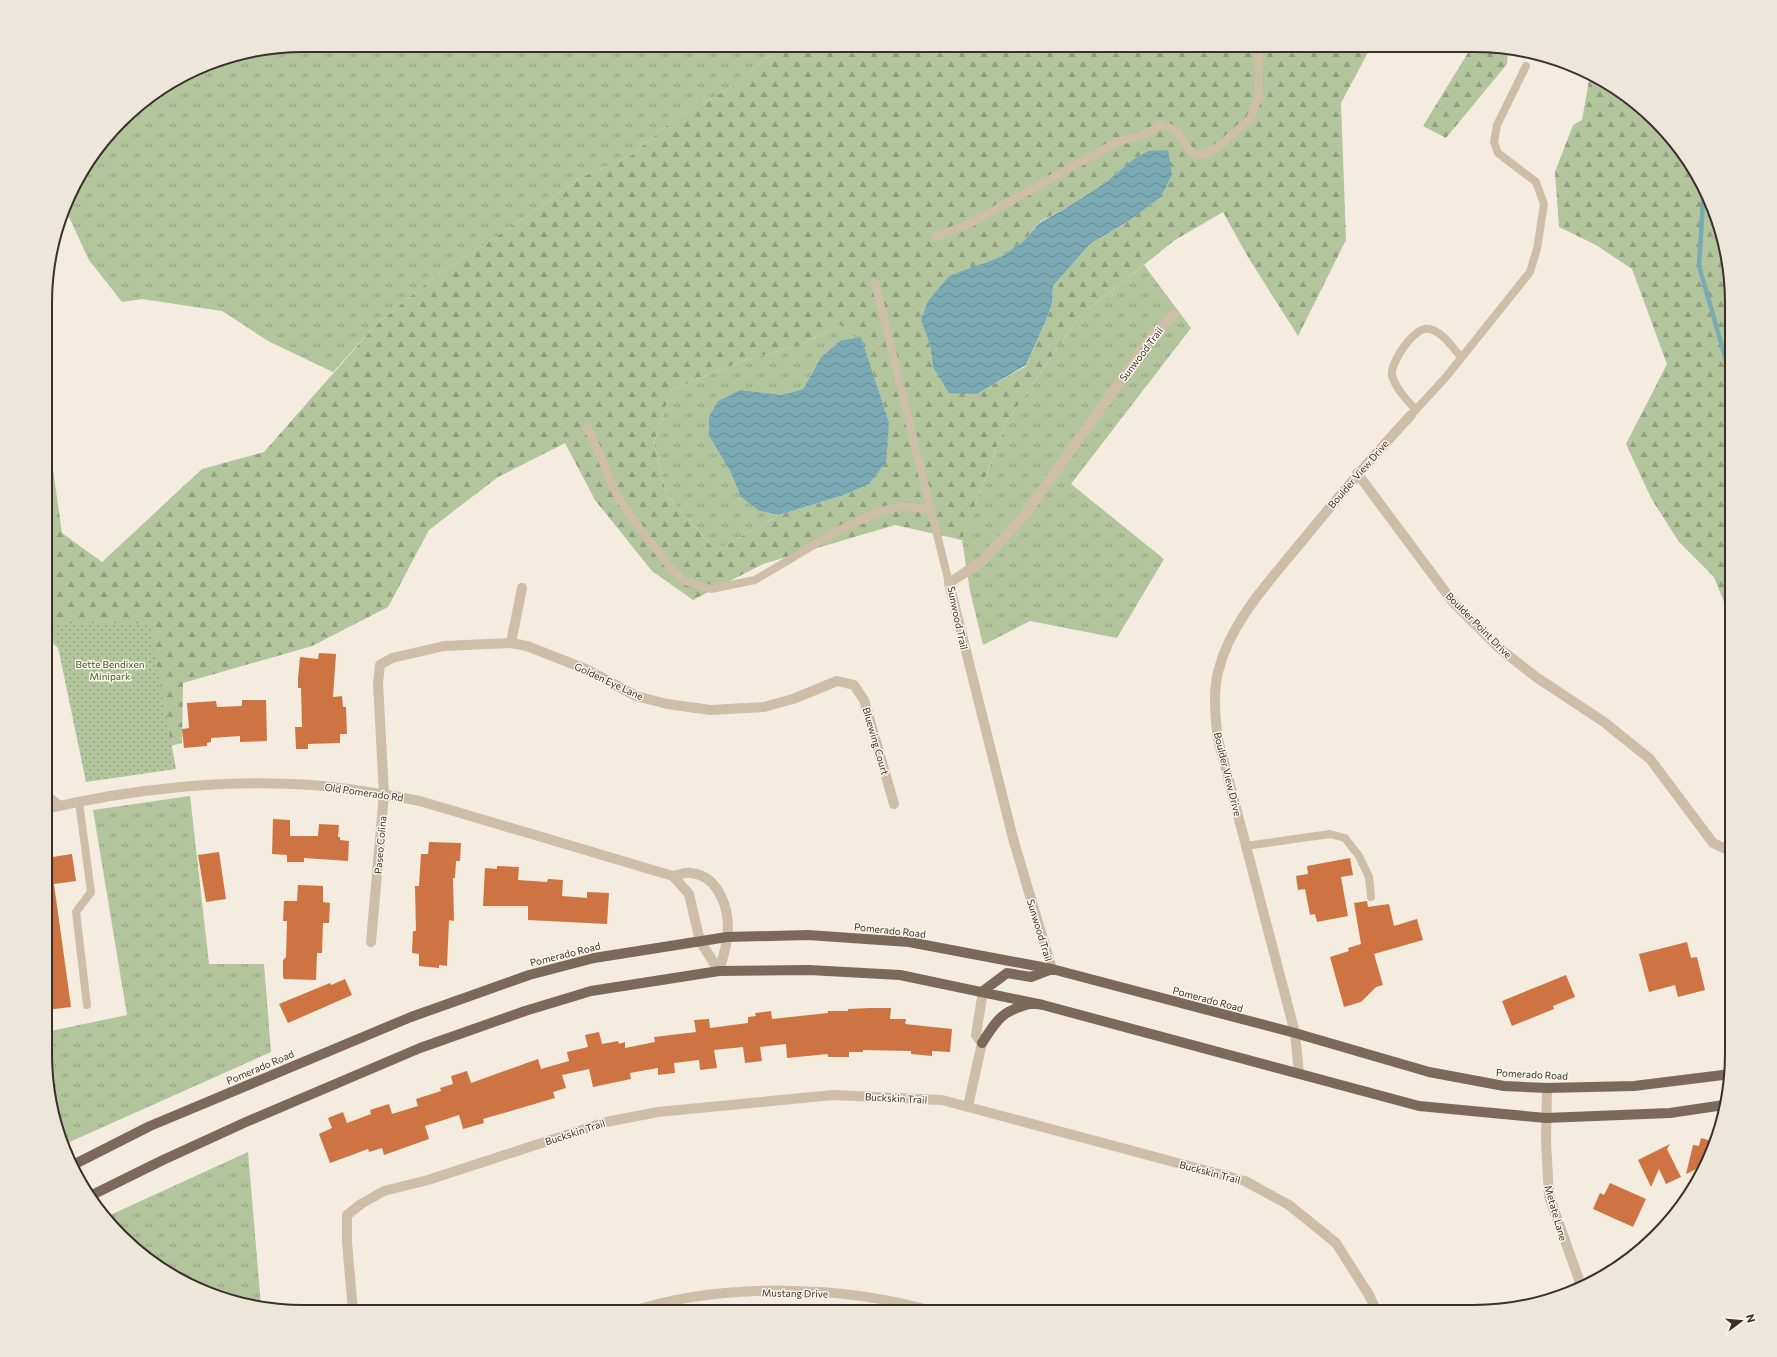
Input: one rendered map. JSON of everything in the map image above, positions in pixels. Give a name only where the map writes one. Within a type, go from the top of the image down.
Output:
[{"type":"main road","name":"Pomerado Road","points":[[77,1163],[150,1126],[411,1017],[536,973],[594,958],[728,937],[808,935],[909,942],[1052,969],[1295,1033],[1429,1072],[1504,1086],[1547,1088],[1658,1084],[1724,1075]]},
{"type":"main road","points":[[983,991],[1007,972],[1031,977],[1052,969]]},
{"type":"main road","points":[[94,1194],[246,1122],[420,1048],[525,1011],[591,991],[719,971],[809,970],[900,975],[983,991],[1035,1003],[1419,1106],[1546,1118],[1670,1113],[1719,1106]]},
{"type":"main road","points":[[982,1043],[1004,1013],[1014,1008],[1035,1003]]},
{"type":"street","name":"Sunwood Trail","points":[[1052,969],[1012,837],[949,583],[981,562],[1023,517],[1154,334],[1174,314]]},
{"type":"street","name":"Boulder View Drive","points":[[1299,1073],[1295,1033],[1218,739],[1215,715],[1217,673],[1232,634],[1256,598],[1358,473],[1414,413]]},
{"type":"street","name":"Boulder Point Drive","points":[[1358,473],[1453,602],[1499,648],[1536,677],[1604,722],[1650,759],[1713,844],[1725,849]]},
{"type":"street","points":[[511,643],[522,588]]},
{"type":"street","name":"Golden Eye Lane","points":[[392,658],[444,646],[511,643],[527,646],[588,670],[636,696],[692,709],[711,710],[755,708],[793,699],[827,684]]},
{"type":"street","name":"Paseo Colina","points":[[371,942],[384,794],[378,683],[380,665],[392,658]]},
{"type":"street","name":"Bluewing Court","points":[[827,684],[837,681],[854,685],[864,700],[894,804]]},
{"type":"street","name":"Old Pomerado Rd","points":[[52,807],[149,790],[216,785],[311,785],[384,794],[420,801],[673,876],[690,873],[704,876],[716,886],[727,916],[728,937],[719,971]]},
{"type":"street","points":[[673,876],[689,894],[700,941],[719,971]]},
{"type":"street","points":[[968,1106],[982,1043],[976,1035],[983,991]]},
{"type":"street","name":"Metate Lane","points":[[1547,1088],[1547,1182],[1549,1196],[1580,1281]]},
{"type":"street","name":"Buckskin Trail","points":[[352,1305],[347,1242],[347,1215],[361,1204],[384,1191],[428,1180],[606,1122],[658,1112],[833,1095],[942,1100],[1245,1181],[1289,1205],[1336,1243],[1374,1305]]},
{"type":"street","name":"Mustang Drive","points":[[659,1305],[688,1298],[776,1290],[819,1292],[874,1298],[904,1305]]},
{"type":"lane","points":[[935,237],[972,222],[1116,142],[1146,134],[1162,124],[1177,131],[1195,155],[1206,154],[1219,146],[1250,119],[1259,96],[1258,52]]},
{"type":"lane","points":[[1461,357],[1436,331],[1428,328],[1420,330],[1413,335],[1394,363],[1392,370],[1395,384],[1414,413],[1461,357],[1530,272],[1538,249],[1544,204],[1536,182],[1498,153],[1494,142],[1497,125],[1526,66]]},
{"type":"lane","points":[[875,283],[949,583]]},
{"type":"lane","points":[[587,428],[594,439],[606,474],[620,499],[674,572],[685,581],[711,589],[755,580],[839,530],[881,511],[903,506],[932,510]]},
{"type":"lane","points":[[52,799],[60,805]]},
{"type":"lane","points":[[79,802],[91,892],[76,912],[87,1006]]},
{"type":"lane","points":[[1246,846],[1330,834],[1345,838],[1359,856],[1369,877],[1371,898]]},
{"type":"green space","points":[[303,52],[777,52],[762,61],[737,84],[676,118],[632,155],[580,178],[535,211],[429,281],[374,327],[333,372],[270,342],[222,311],[142,299],[122,302],[89,260],[67,216],[71,207],[94,163],[114,137],[137,114],[163,94],[192,78],[222,65],[254,57],[270,54]]},
{"type":"green space","points":[[777,52],[1368,52],[1341,103],[1346,240],[1298,336],[1248,257],[1223,212],[1175,240],[1080,316],[1006,422],[962,540],[895,525],[763,564],[693,600],[652,571],[595,500],[565,443],[498,477],[429,530],[388,607],[312,646],[183,683],[182,743],[98,764],[83,671],[52,643],[52,462],[62,533],[102,562],[202,469],[264,452],[374,327],[429,281],[535,211],[580,178],[632,155],[676,118],[737,84],[762,61]],"holes":[[[1148,151],[1160,198],[1130,220],[1090,244],[1053,286],[1052,303],[1047,318],[1026,366],[977,394],[933,367],[930,345],[921,320],[982,263],[1002,256],[1025,240],[1039,222],[1066,208],[1105,183],[1132,160]],[[840,325],[861,337],[889,422],[885,462],[869,484],[844,495],[779,515],[716,551],[667,495],[654,443],[671,390],[745,360],[801,345]]]},
{"type":"green space","points":[[1468,52],[1508,54],[1507,64],[1446,138],[1423,126]]},
{"type":"green space","points":[[1589,80],[1614,94],[1640,114],[1663,137],[1683,163],[1699,192],[1712,222],[1723,270],[1725,303],[1725,604],[1714,577],[1679,542],[1651,498],[1626,444],[1667,364],[1632,269],[1596,245],[1559,227],[1555,172],[1573,125],[1582,120]]},
{"type":"green space","points":[[1144,265],[1191,328],[1071,484],[1164,559],[1117,638],[1030,621],[983,645],[970,591],[962,540],[1006,422],[1080,316]]},
{"type":"green space","points":[[840,325],[861,337],[841,340],[821,357],[803,389],[782,395],[741,390],[709,436],[730,471],[741,497],[759,511],[779,515],[716,551],[667,495],[654,443],[671,390],[745,360],[801,345]]},
{"type":"green space","name":"Bette Bendixen Minipark","points":[[53,623],[149,623],[176,769],[86,782]]},
{"type":"green space","points":[[190,796],[209,964],[264,964],[271,1052],[68,1143],[54,1087],[52,1031],[127,1015],[93,810]]},
{"type":"green space","points":[[248,1152],[261,1301],[222,1292],[192,1279],[163,1263],[137,1243],[110,1215]]},
{"type":"water","points":[[1168,150],[1172,175],[1160,198],[1130,220],[1090,244],[1053,286],[1052,303],[1047,318],[1026,365],[977,394],[949,393],[933,367],[930,345],[921,320],[928,301],[949,276],[1002,256],[1025,240],[1039,223],[1105,183],[1132,160],[1148,151]]},
{"type":"water","points":[[861,337],[889,422],[886,462],[869,484],[844,495],[779,515],[759,511],[741,497],[730,471],[709,436],[709,417],[718,401],[741,390],[782,395],[803,389],[821,357],[841,340]]},
{"type":"building","points":[[319,653],[336,654],[333,697],[342,696],[343,707],[346,707],[347,734],[340,734],[340,743],[308,744],[308,749],[296,749],[295,727],[302,727],[301,688],[298,688],[300,657],[318,659]]},
{"type":"building","points":[[242,700],[266,700],[267,741],[240,742],[240,736],[211,738],[211,742],[207,743],[207,746],[184,748],[182,729],[189,728],[187,703],[216,701],[217,707],[242,706]]},
{"type":"building","points":[[273,819],[290,820],[290,836],[318,836],[319,824],[339,825],[338,837],[340,837],[340,840],[349,841],[348,861],[304,858],[304,862],[287,862],[287,855],[272,854]]},
{"type":"building","points":[[429,842],[461,843],[460,861],[456,861],[455,878],[453,878],[454,921],[449,920],[447,966],[439,965],[439,968],[419,966],[419,954],[412,953],[413,931],[416,931],[415,886],[419,886],[421,854],[428,854]]},
{"type":"building","points":[[219,852],[226,899],[206,902],[198,855]]},
{"type":"building","points":[[72,854],[76,881],[54,884],[71,1007],[52,1009],[52,857]]},
{"type":"building","points":[[1350,858],[1353,875],[1341,877],[1348,916],[1317,922],[1315,914],[1310,915],[1305,889],[1298,890],[1296,876],[1308,874],[1307,866]]},
{"type":"building","points":[[497,866],[519,867],[518,880],[547,882],[548,879],[563,880],[562,896],[587,898],[587,892],[609,893],[607,924],[528,920],[528,906],[483,906],[485,868],[497,869]]},
{"type":"building","points":[[298,885],[323,886],[323,902],[330,903],[329,923],[323,923],[322,953],[317,953],[316,980],[284,979],[283,976],[283,960],[286,957],[287,921],[283,921],[284,901],[297,901]]},
{"type":"building","points":[[1367,901],[1368,907],[1389,904],[1394,926],[1417,919],[1423,940],[1374,954],[1383,985],[1376,987],[1361,1002],[1344,1007],[1330,957],[1349,951],[1348,948],[1361,944],[1354,903]]},
{"type":"building","points":[[1687,942],[1691,958],[1697,957],[1705,990],[1678,997],[1675,985],[1649,992],[1639,954]]},
{"type":"building","points":[[1566,975],[1575,997],[1553,1006],[1554,1009],[1512,1026],[1502,1001]]},
{"type":"building","points":[[345,979],[352,995],[288,1023],[279,1004],[330,983],[331,985]]},
{"type":"building","points":[[891,1008],[890,1019],[906,1019],[905,1024],[952,1029],[950,1052],[932,1051],[932,1056],[911,1054],[911,1051],[863,1050],[863,1052],[849,1052],[849,1057],[828,1057],[828,1054],[787,1058],[786,1044],[760,1047],[762,1061],[745,1063],[743,1047],[714,1050],[717,1068],[700,1070],[699,1060],[674,1063],[675,1073],[658,1075],[658,1068],[630,1073],[631,1079],[593,1087],[589,1069],[562,1075],[566,1088],[553,1092],[555,1098],[483,1119],[484,1123],[463,1129],[459,1115],[425,1126],[429,1139],[384,1155],[382,1148],[369,1152],[368,1149],[330,1163],[319,1134],[332,1128],[328,1118],[343,1112],[347,1123],[371,1114],[370,1110],[389,1104],[392,1114],[418,1106],[416,1099],[441,1091],[440,1088],[453,1084],[451,1076],[467,1071],[471,1083],[538,1059],[541,1069],[569,1061],[567,1052],[588,1047],[585,1035],[599,1032],[602,1044],[618,1041],[619,1044],[625,1042],[625,1048],[655,1042],[654,1037],[696,1032],[694,1020],[709,1019],[710,1028],[748,1023],[748,1017],[756,1016],[755,1013],[771,1011],[772,1019],[828,1013],[828,1011],[848,1011],[848,1009]]},
{"type":"building","points":[[1701,1138],[1710,1141],[1697,1169],[1686,1174],[1693,1145],[1699,1146]]},
{"type":"building","points":[[1670,1144],[1667,1149],[1681,1177],[1666,1184],[1659,1169],[1651,1187],[1638,1160]]},
{"type":"building","points":[[1610,1183],[1646,1199],[1633,1227],[1593,1209],[1600,1193],[1604,1195]]},
{"type":"waterway","points":[[1703,201],[1699,266],[1725,357]]}]
